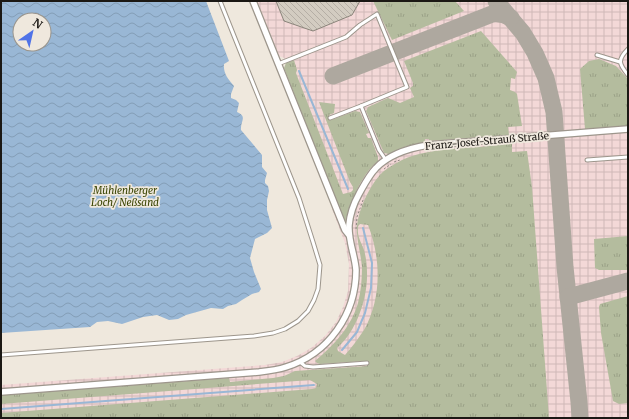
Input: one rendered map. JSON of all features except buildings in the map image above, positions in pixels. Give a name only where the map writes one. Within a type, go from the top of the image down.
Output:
[{"type":"street","points":[[1,392],[259,372],[285,367],[299,362],[314,353],[329,341],[340,326],[350,307],[354,292],[356,270],[350,235],[345,230],[253,1]]},
{"type":"street","name":"Franz-Josef-Strauß Straße","points":[[350,235],[350,221],[356,199],[376,167],[401,152],[428,145],[628,130]]},
{"type":"lane","points":[[1,355],[254,336],[285,329],[298,321],[308,311],[318,289],[320,265],[299,198],[220,1]]},
{"type":"lane","points":[[278,64],[346,37],[360,25],[377,14],[407,87],[330,118]]},
{"type":"lane","points":[[628,49],[622,55],[620,62],[621,66],[628,75]]},
{"type":"lane","points":[[597,54],[620,62]]},
{"type":"lane","points":[[361,106],[379,150],[386,160]]},
{"type":"lane","points":[[587,160],[628,157]]},
{"type":"lane","points":[[299,362],[305,366],[313,367],[367,363]]},
{"type":"shaded area","points":[[257,1],[628,1],[628,418],[1,418],[1,385],[265,365],[282,362],[311,348],[325,336],[336,322],[348,291],[349,264],[345,243],[332,209],[339,206],[287,64],[284,58],[279,56]]},
{"type":"green space","points":[[373,1],[455,1],[464,11],[392,40]]},
{"type":"green space","points":[[481,31],[517,72],[515,79],[511,78],[510,90],[517,94],[522,126],[508,127],[509,135],[429,141],[429,139],[425,139],[425,142],[404,147],[389,154],[384,153],[366,111],[368,107],[388,98],[400,103],[414,97],[410,88],[413,86],[413,83],[404,61]]},
{"type":"green space","points":[[599,59],[616,66],[628,79],[628,126],[585,129],[580,69],[589,61]]},
{"type":"green space","points":[[294,60],[297,70],[296,73],[343,194],[351,192],[353,187],[319,102],[335,104],[334,113],[329,115],[331,120],[355,111],[360,112],[369,133],[366,134],[368,138],[371,138],[378,157],[378,161],[369,170],[357,189],[345,223],[284,68],[286,63]]},
{"type":"green space","points":[[512,144],[512,152],[527,151],[532,187],[549,418],[1,418],[1,413],[312,389],[316,388],[317,384],[310,380],[1,404],[1,395],[229,378],[230,382],[273,378],[284,376],[295,371],[367,366],[366,361],[320,364],[315,361],[329,349],[341,335],[351,320],[358,303],[362,267],[357,238],[357,226],[364,200],[369,191],[384,171],[400,161],[426,152]],"holes":[[[360,224],[368,225],[377,264],[377,291],[370,318],[364,330],[345,355],[338,351],[337,348],[344,341],[356,323],[366,292],[366,258],[358,234],[358,227]]]},
{"type":"green space","points":[[628,236],[628,270],[599,270],[595,268],[594,239]]},
{"type":"green space","points":[[628,296],[628,403],[619,404],[613,401],[601,333],[599,307],[600,304]]},
{"type":"water","name":"Mühlenberger Loch/ Neßsand","points":[[1,1],[206,1],[229,61],[224,64],[224,70],[234,86],[231,98],[239,103],[237,112],[243,118],[241,130],[262,155],[262,167],[267,173],[265,183],[268,186],[269,191],[267,210],[272,228],[267,233],[255,239],[250,258],[261,289],[259,292],[223,309],[211,308],[186,315],[178,319],[169,320],[157,315],[143,317],[122,324],[108,321],[97,322],[90,327],[1,333]]},
{"type":"waterway","points":[[299,71],[348,189]]},
{"type":"waterway","points":[[342,350],[357,332],[365,313],[371,288],[372,263],[363,228]]},
{"type":"waterway","points":[[1,409],[314,385]]},
{"type":"taxiway","points":[[496,1],[523,33],[535,53],[546,78],[554,112],[565,267],[580,418]]},
{"type":"taxiway","points":[[333,76],[492,14],[502,14],[511,18]]},
{"type":"taxiway","points":[[568,297],[628,281]]}]
